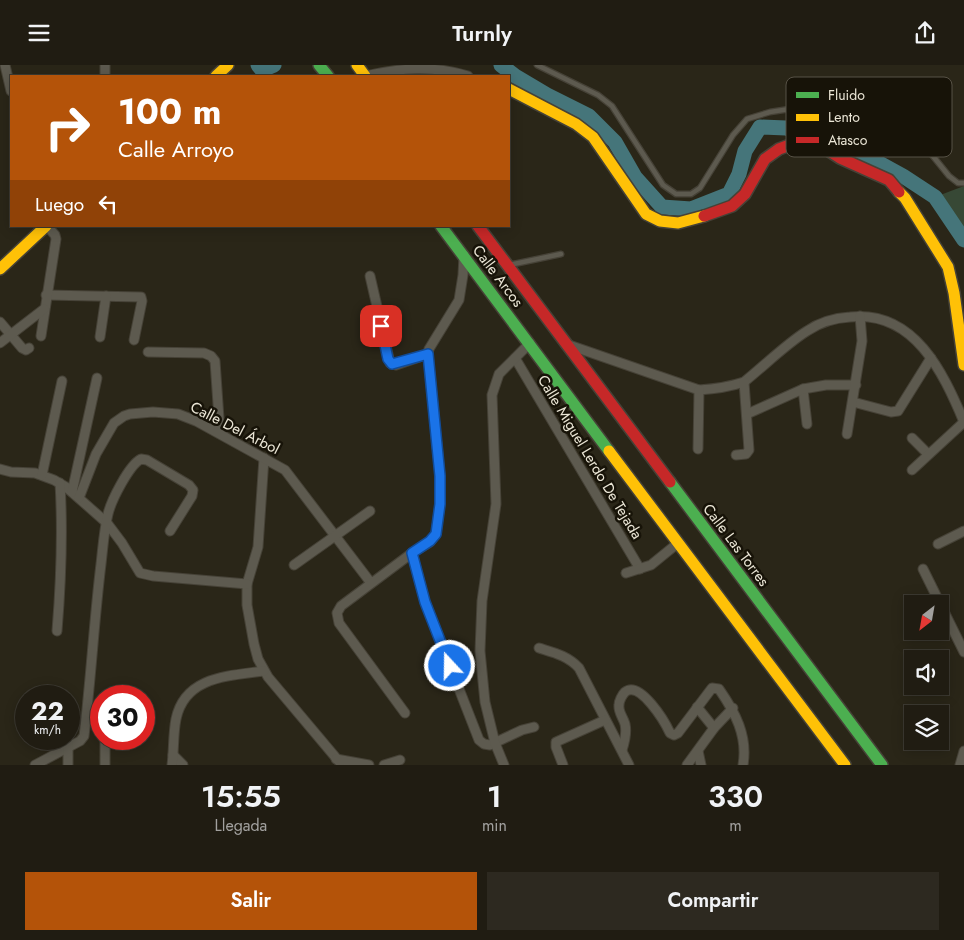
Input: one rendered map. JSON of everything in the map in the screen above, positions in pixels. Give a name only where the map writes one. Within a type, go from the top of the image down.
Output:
[{"type":"main road","points":[[319,65],[327,75]]},
{"type":"main road","points":[[510,89],[576,124],[593,137],[646,214],[651,218],[668,223],[696,219],[732,206],[745,194],[765,159],[778,149],[786,146]]},
{"type":"main road","points":[[837,157],[889,180],[905,198],[948,267],[954,293],[964,365]]},
{"type":"main road","points":[[0,269],[46,227]]},
{"type":"main road","name":"Calle Arcos","points":[[443,227],[530,343]]},
{"type":"main road","name":"Calle Arcos","points":[[479,227],[566,344]]},
{"type":"main road","points":[[530,343],[844,765]]},
{"type":"main road","name":"Calle Las Torres","points":[[566,344],[882,765]]},
{"type":"street","points":[[4,65],[10,87]]},
{"type":"street","points":[[369,75],[390,70],[437,69],[464,75]]},
{"type":"street","points":[[41,336],[56,239],[48,227]]},
{"type":"street","points":[[405,713],[338,623],[337,613],[341,606],[430,541],[436,534],[440,504],[440,476],[428,354],[429,349],[459,300],[464,255]]},
{"type":"street","points":[[370,275],[390,363],[396,365],[428,354]]},
{"type":"street","points":[[46,295],[141,297],[142,301],[134,340]]},
{"type":"street","points":[[100,337],[106,296]]},
{"type":"street","points":[[0,343],[44,309]]},
{"type":"street","points":[[566,344],[699,391],[733,386],[744,382],[807,331],[832,318],[860,315],[885,319],[898,325],[914,337],[931,359],[950,388],[964,422],[912,470]]},
{"type":"street","points":[[847,435],[862,341],[860,315]]},
{"type":"street","points":[[0,322],[22,348],[26,350],[29,348]]},
{"type":"street","points":[[504,765],[495,743],[485,702],[481,666],[480,617],[496,505],[492,395],[499,374],[530,343]]},
{"type":"street","points":[[148,352],[204,353],[213,358],[215,361],[220,433]]},
{"type":"street","name":"Calle Miguel Lerdo De Tejada","points":[[515,358],[640,569]]},
{"type":"street","points":[[853,402],[895,412],[901,407],[931,359]]},
{"type":"street","points":[[76,495],[97,378]]},
{"type":"street","points":[[42,475],[62,381]]},
{"type":"street","points":[[736,455],[746,454],[749,450],[744,382]]},
{"type":"street","points":[[747,413],[803,389],[826,385],[856,385]]},
{"type":"street","points":[[803,389],[806,424]]},
{"type":"street","points":[[698,449],[699,391]]},
{"type":"street","name":"Calle Del Árbol","points":[[76,495],[114,423],[124,416],[153,412],[178,414],[220,433],[280,467],[290,475],[372,583]]},
{"type":"street","points":[[912,438],[928,454]]},
{"type":"street","points":[[264,458],[258,547],[247,584],[247,605],[258,659],[264,671],[339,762],[369,765]]},
{"type":"street","points":[[80,741],[84,736],[99,581],[107,523],[113,501],[137,460],[144,459],[189,485],[193,490],[192,496],[170,531]]},
{"type":"street","points":[[0,469],[12,472],[27,471],[60,483],[107,523],[122,543],[140,573],[153,576],[247,584]]},
{"type":"street","points":[[57,631],[62,570],[60,483]]},
{"type":"street","points":[[294,565],[370,511]]},
{"type":"street","points":[[938,544],[964,531]]},
{"type":"street","points":[[626,573],[651,565],[678,543]]},
{"type":"street","points":[[412,553],[425,602],[478,738],[484,745],[488,745],[522,730],[534,727]]},
{"type":"street","points":[[923,569],[964,652]]},
{"type":"street","points":[[539,648],[564,656],[575,663],[583,674],[629,765]]},
{"type":"street","points":[[172,765],[176,720],[180,704],[187,694],[200,685],[214,680],[264,671]]},
{"type":"street","points":[[622,750],[626,736],[625,723],[618,710],[619,703],[624,693],[628,690],[636,691],[651,702],[670,733],[674,735],[678,733],[712,688],[716,687],[720,689],[738,719],[744,751],[743,765]]},
{"type":"street","points":[[697,707],[714,728]]},
{"type":"street","points":[[687,765],[714,728],[733,708]]},
{"type":"street","points":[[563,765],[556,742],[605,720]]},
{"type":"street","points":[[36,765],[58,750]]},
{"type":"street","points":[[68,750],[68,765]]},
{"type":"street","points":[[105,750],[105,765]]},
{"type":"street","points":[[698,751],[700,765]]},
{"type":"street","points":[[960,765],[964,751]]},
{"type":"street","points":[[173,755],[183,765]]},
{"type":"street","points":[[384,765],[400,760]]},
{"type":"lane","points":[[537,65],[598,95],[612,106],[664,185],[676,194],[691,194],[700,188],[733,135],[747,119],[786,110]]},
{"type":"lane","points":[[934,157],[949,176],[958,183],[964,183]]},
{"type":"lane","points":[[508,265],[561,254]]},
{"type":"green space","points":[[964,186],[964,240],[935,197]]},
{"type":"waterway","points":[[258,65],[262,70],[274,65]]},
{"type":"waterway","points":[[501,65],[515,76],[547,95],[589,116],[615,142],[635,177],[662,207],[691,209],[729,194],[739,174],[745,151],[760,127],[786,128]]},
{"type":"waterway","points":[[868,157],[903,176],[935,197],[964,240]]},
{"type":"traffic: fast","points":[[319,65],[327,75]]},
{"type":"traffic: fast","points":[[442,227],[609,451]]},
{"type":"traffic: fast","points":[[670,482],[882,765]]},
{"type":"traffic: slow","points":[[217,75],[228,65]]},
{"type":"traffic: slow","points":[[357,65],[364,75]]},
{"type":"traffic: slow","points":[[510,90],[576,124],[593,137],[646,214],[660,221],[678,223],[704,216]]},
{"type":"traffic: slow","points":[[899,192],[905,198],[948,267],[954,293],[964,365]]},
{"type":"traffic: slow","points":[[0,269],[45,227]]},
{"type":"traffic: slow","points":[[609,451],[845,765]]},
{"type":"traffic: jam","points":[[704,216],[732,206],[745,194],[765,159],[786,146]]},
{"type":"traffic: jam","points":[[838,157],[889,180],[899,192]]},
{"type":"traffic: jam","points":[[479,227],[670,482]]},
{"type":"route","points":[[381,326],[390,363],[396,365],[428,354],[441,489],[438,529],[430,541],[412,553],[425,602],[450,666]]}]
